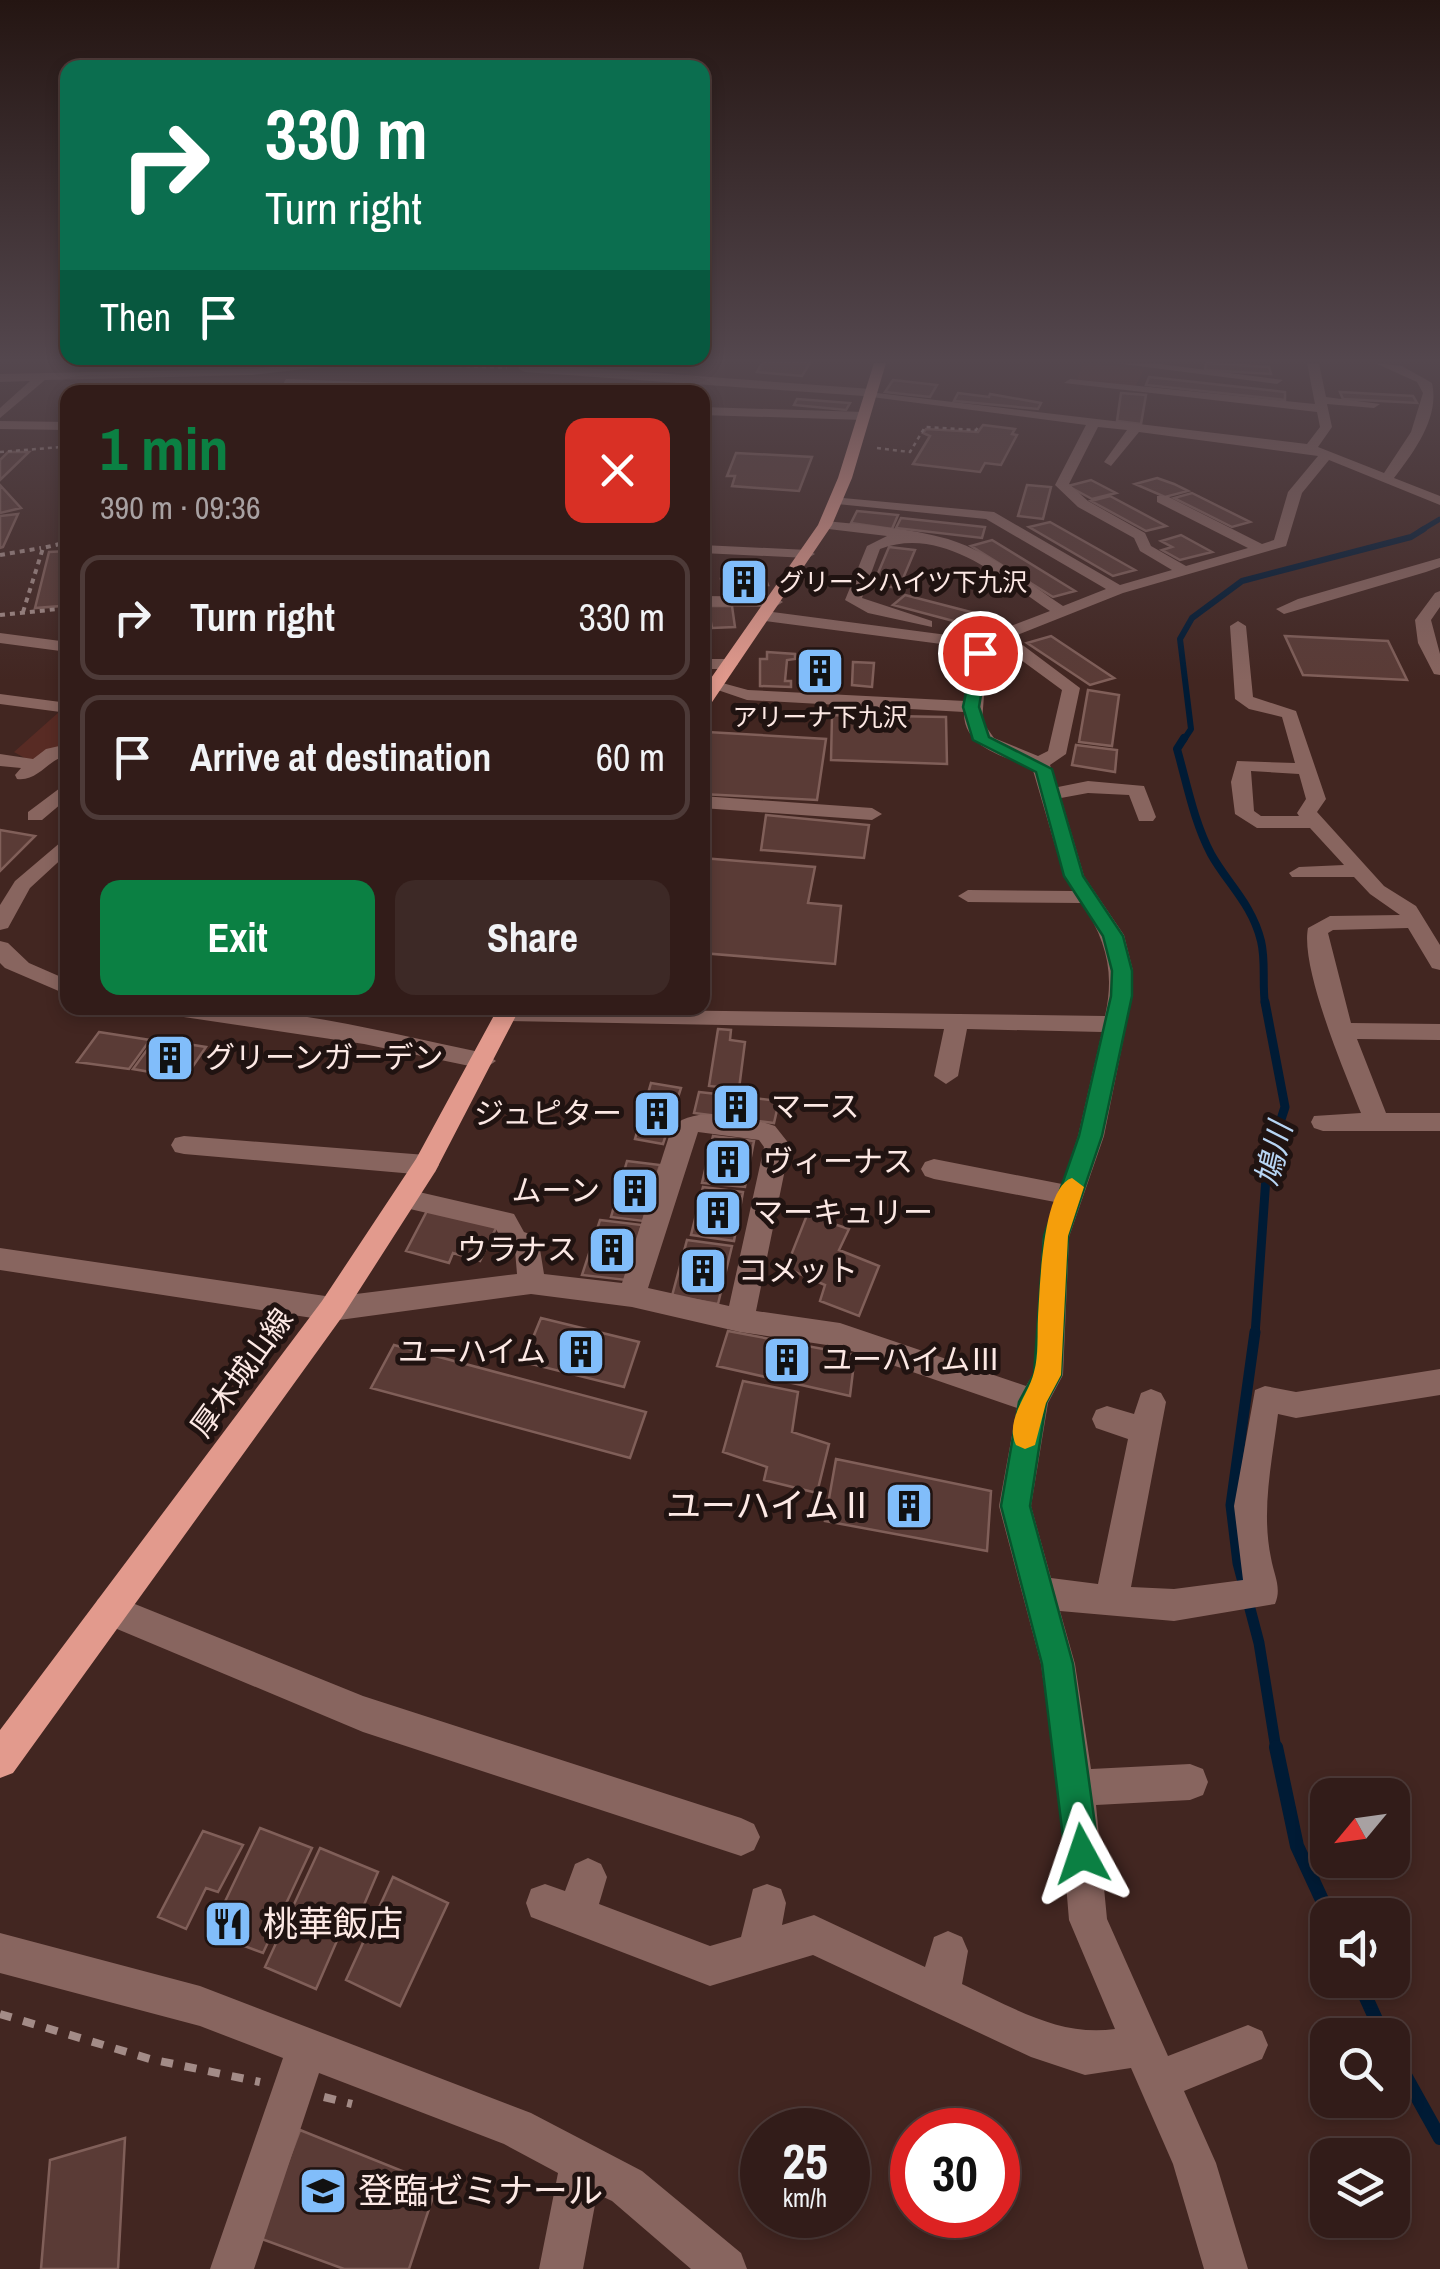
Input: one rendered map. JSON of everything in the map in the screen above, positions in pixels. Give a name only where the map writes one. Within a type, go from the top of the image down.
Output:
[{"type":"main road","points":[[710,693],[808,554],[837,500],[847,469]]},
{"type":"main road","name":"厚木城山線","points":[[0,1760],[332,1309],[426,1165],[506,1015]]},
{"type":"street","points":[[1070,469],[1062,485],[1083,504],[1140,536],[1145,548],[1185,571]]},
{"type":"street","points":[[764,616],[989,640],[1118,590],[1281,542],[1295,492],[1315,469]]},
{"type":"street","points":[[1365,469],[1440,501]]},
{"type":"street","points":[[1387,478],[1394,469]]},
{"type":"street","points":[[1162,499],[1261,550]]},
{"type":"street","points":[[837,500],[982,512],[1118,590]]},
{"type":"street","points":[[825,525],[912,534],[948,543],[1060,611]]},
{"type":"street","points":[[912,534],[874,546],[853,600],[874,610],[989,640],[1071,688],[1057,754],[1039,764]]},
{"type":"street","points":[[710,545],[808,554]]},
{"type":"street","points":[[1289,604],[1397,579],[1440,562]]},
{"type":"street","points":[[1440,596],[1423,620],[1426,642],[1440,670]]},
{"type":"street","points":[[710,602],[775,602]]},
{"type":"street","points":[[1238,626],[1244,700],[1254,706],[1288,711],[1316,799],[1307,813],[1377,890],[1402,905],[1440,963]]},
{"type":"street","points":[[0,638],[60,646]]},
{"type":"street","points":[[989,640],[971,707],[978,733],[987,745],[1039,764],[1053,794],[1074,876],[1113,936],[1122,971],[1090,1136],[1056,1236],[1048,1375],[1033,1402],[1016,1506],[1058,1664],[1076,1788],[1088,1920],[1094,1942],[1152,2062],[1194,2163],[1226,2269]]},
{"type":"street","points":[[710,664],[730,664]]},
{"type":"street","points":[[715,686],[748,695],[971,707]]},
{"type":"street","points":[[0,700],[60,707]]},
{"type":"street","points":[[0,760],[30,770],[60,752]]},
{"type":"street","points":[[1309,769],[1244,764],[1241,772],[1245,814],[1257,822],[1315,822]]},
{"type":"street","points":[[1053,794],[1088,787],[1137,790],[1146,818]]},
{"type":"street","points":[[37,808],[60,793]]},
{"type":"street","points":[[710,803],[872,814]]},
{"type":"street","points":[[0,923],[22,884],[60,849]]},
{"type":"street","points":[[1299,874],[1359,871]]},
{"type":"street","points":[[968,896],[1088,897]]},
{"type":"street","points":[[1377,1121],[1326,989],[1319,928],[1330,923],[1415,921]]},
{"type":"street","points":[[0,948],[8,960],[21,968],[60,985]]},
{"type":"street","points":[[710,1014],[1114,1024]]},
{"type":"street","points":[[223,1015],[364,1036],[484,1062]]},
{"type":"street","points":[[946,1076],[957,1020]]},
{"type":"street","points":[[1340,1031],[1440,1032]]},
{"type":"street","points":[[1322,1122],[1440,1122]]},
{"type":"street","points":[[632,1296],[683,1130],[694,1123],[766,1132],[777,1145],[740,1320]]},
{"type":"street","points":[[184,1145],[426,1165]]},
{"type":"street","points":[[934,1169],[1069,1195]]},
{"type":"street","points":[[406,1198],[506,1221],[514,1238],[528,1244],[532,1252],[531,1283]]},
{"type":"street","points":[[0,1259],[332,1309],[531,1283],[632,1296],[740,1320],[840,1335],[1033,1402]]},
{"type":"street","points":[[1036,1592],[1111,1602],[1174,1604],[1248,1596],[1254,1555],[1250,1506],[1265,1399],[1296,1405],[1440,1382]]},
{"type":"street","points":[[1107,1419],[1148,1416],[1111,1602]]},
{"type":"street","points":[[110,1610],[363,1714],[740,1838]]},
{"type":"street","points":[[1076,1788],[1190,1782]]},
{"type":"street","points":[[570,1898],[710,1966],[814,1936],[1031,2037],[1085,2054],[1152,2062],[1248,2046]]},
{"type":"street","points":[[758,1952],[767,1902]]},
{"type":"street","points":[[940,1995],[948,1951]]},
{"type":"street","points":[[0,1953],[200,2006],[516,2128],[626,2186],[725,2269]]},
{"type":"street","points":[[232,2269],[308,2045]]},
{"type":"street","points":[[561,2269],[582,2160]]},
{"type":"path","points":[[0,554],[60,544]]},
{"type":"path","points":[[22,612],[42,548]]},
{"type":"path","points":[[0,616],[60,609]]},
{"type":"path","points":[[0,2014],[150,2059],[268,2084]]},
{"type":"shaded area","points":[[60,712],[60,753],[37,765],[14,752]]},
{"type":"building","points":[[0,469],[12,469],[0,480]]},
{"type":"building","points":[[730,469],[807,469],[799,491],[732,486],[735,476],[727,476]]},
{"type":"building","points":[[1157,478],[1188,491],[1165,497],[1135,484]]},
{"type":"building","points":[[1091,480],[1116,493],[1092,499],[1068,486]]},
{"type":"building","points":[[0,485],[21,508],[0,513]]},
{"type":"building","points":[[1027,485],[1051,487],[1043,519],[1018,516]]},
{"type":"building","points":[[1192,493],[1250,522],[1232,527],[1174,498]]},
{"type":"building","points":[[1110,496],[1166,526],[1146,531],[1091,501]]},
{"type":"building","points":[[857,511],[898,515],[892,529],[851,523]]},
{"type":"building","points":[[18,514],[3,547],[0,548],[0,516]]},
{"type":"building","points":[[901,518],[985,527],[982,538],[896,528]]},
{"type":"building","points":[[1050,522],[1135,570],[1113,576],[1029,527]]},
{"type":"building","points":[[1181,535],[1212,552],[1180,560],[1162,550],[1172,547],[1161,541]]},
{"type":"building","points":[[992,540],[1075,591],[1053,597],[971,546]]},
{"type":"building","points":[[889,547],[915,550],[899,588],[873,585]]},
{"type":"building","points":[[60,551],[60,606],[35,608],[49,552]]},
{"type":"building","name":"グリーンハイツ下九沢","points":[[765,577],[768,585],[722,586],[721,579]]},
{"type":"building","points":[[758,587],[760,595],[751,598],[727,598],[724,588]]},
{"type":"building","points":[[905,595],[990,617],[980,628],[893,605]]},
{"type":"building","points":[[710,606],[732,606],[735,627],[712,628]]},
{"type":"building","points":[[1051,636],[1114,678],[1090,685],[1027,643]]},
{"type":"building","points":[[1285,636],[1388,641],[1407,680],[1303,675]]},
{"type":"building","points":[[767,652],[795,654],[795,659],[787,660],[785,681],[791,681],[791,687],[760,686],[760,659],[767,659]]},
{"type":"building","name":"アリーナ下九沢","points":[[804,654],[839,656],[838,688],[801,687]]},
{"type":"building","points":[[853,662],[874,663],[872,687],[852,685]]},
{"type":"building","points":[[1088,690],[1119,695],[1112,746],[1079,742]]},
{"type":"building","points":[[832,715],[946,717],[947,764],[831,760]]},
{"type":"building","points":[[710,732],[826,739],[817,800],[710,794]]},
{"type":"building","points":[[1076,745],[1117,750],[1115,772],[1072,765]]},
{"type":"building","points":[[766,815],[869,825],[864,858],[761,850]]},
{"type":"building","points":[[0,830],[35,836],[0,871]]},
{"type":"building","points":[[710,859],[815,867],[808,903],[841,906],[835,964],[710,954]]},
{"type":"building","points":[[718,1029],[731,1030],[730,1040],[745,1042],[739,1089],[709,1086]]},
{"type":"building","points":[[99,1032],[150,1040],[129,1069],[77,1062]]},
{"type":"building","name":"グリーンガーデン","points":[[155,1039],[206,1047],[185,1078],[133,1069]]},
{"type":"building","name":"ジュピター","points":[[651,1083],[681,1088],[663,1144],[635,1139]]},
{"type":"building","name":"マース","points":[[699,1092],[779,1101],[774,1123],[694,1113]]},
{"type":"building","name":"ヴィーナス","points":[[713,1136],[754,1141],[745,1187],[702,1183]]},
{"type":"building","name":"ムーン","points":[[627,1161],[660,1165],[643,1221],[611,1217]]},
{"type":"building","name":"マーキュリー","points":[[703,1187],[743,1192],[734,1241],[691,1235]]},
{"type":"building","points":[[428,1209],[497,1226],[480,1261],[453,1253],[449,1263],[406,1251]]},
{"type":"building","points":[[807,1215],[849,1229],[839,1250],[879,1266],[859,1316],[820,1301],[825,1285],[786,1268]]},
{"type":"building","name":"ウラナス","points":[[600,1220],[642,1225],[626,1280],[582,1275]]},
{"type":"building","name":"コメット","points":[[687,1240],[732,1246],[718,1304],[672,1296]]},
{"type":"building","name":"ユーハイム","points":[[541,1318],[639,1342],[624,1387],[523,1362]]},
{"type":"building","name":"ユーハイムⅢ","points":[[728,1331],[855,1355],[850,1396],[717,1366]]},
{"type":"building","points":[[394,1345],[646,1412],[630,1458],[371,1388]]},
{"type":"building","points":[[743,1381],[798,1392],[792,1432],[829,1444],[817,1493],[764,1480],[767,1467],[723,1452]]},
{"type":"building","name":"ユーハイムⅡ","points":[[836,1459],[991,1491],[987,1551],[825,1521]]},
{"type":"building","points":[[260,1828],[312,1848],[263,1953],[210,1933]]},
{"type":"building","points":[[203,1831],[243,1845],[218,1892],[206,1888],[186,1929],[158,1917]]},
{"type":"building","points":[[320,1848],[378,1872],[352,1933],[339,1936],[316,1989],[265,1967]]},
{"type":"building","points":[[393,1877],[448,1903],[400,2006],[346,1980]]},
{"type":"building","points":[[300,2130],[437,2185],[409,2269],[344,2269],[259,2238]]},
{"type":"building","points":[[125,2138],[118,2269],[41,2269],[50,2160]]},
{"type":"waterway","name":"鳩川","points":[[1420,531],[1440,519]]},
{"type":"waterway","name":"鳩川","points":[[1183,741],[1191,729],[1180,639],[1192,618],[1242,581],[1411,537],[1424,529]]},
{"type":"waterway","name":"鳩川","points":[[1184,738],[1177,749],[1200,829],[1211,854],[1252,916],[1261,941],[1265,1004]]},
{"type":"waterway","name":"鳩川","points":[[1255,1335],[1267,1163],[1285,1107],[1265,1002]]},
{"type":"waterway","name":"鳩川","points":[[1255,1332],[1231,1505],[1238,1563],[1259,1643],[1276,1749]]},
{"type":"waterway","name":"鳩川","points":[[1276,1747],[1297,1846],[1321,1898]]},
{"type":"waterway","name":"鳩川","points":[[1366,1998],[1375,2018]]},
{"type":"waterway","name":"鳩川","points":[[1410,2084],[1440,2138]]},
{"type":"slow traffic","points":[[1025,1436],[1033,1402],[1048,1375],[1056,1236],[1072,1187]]},
{"type":"place","name":"グリーンハイツ下九沢","points":[[744,582]]},
{"type":"place","name":"アリーナ下九沢","points":[[820,671]]},
{"type":"place","name":"グリーンガーデン","points":[[170,1058]]},
{"type":"place","name":"マース","points":[[736,1107]]},
{"type":"place","name":"ジュピター","points":[[657,1114]]},
{"type":"place","name":"ヴィーナス","points":[[728,1162]]},
{"type":"place","name":"ムーン","points":[[635,1191]]},
{"type":"place","name":"マーキュリー","points":[[718,1213]]},
{"type":"place","name":"ウラナス","points":[[612,1250]]},
{"type":"place","name":"コメット","points":[[703,1271]]},
{"type":"place","name":"ユーハイム","points":[[581,1352]]},
{"type":"place","name":"ユーハイムⅢ","points":[[787,1360]]},
{"type":"place","name":"ユーハイムⅡ","points":[[909,1506]]},
{"type":"place","name":"桃華飯店","points":[[228,1924]]},
{"type":"place","name":"登臨ゼミナール","points":[[323,2191]]},
{"type":"route","points":[[980,653],[971,707],[981,740],[1044,769],[1074,876],[1113,936],[1122,971],[1121,996],[1090,1136],[1056,1236],[1048,1375],[1033,1402],[1027,1426],[1016,1506],[1058,1664],[1082,1854]]}]
